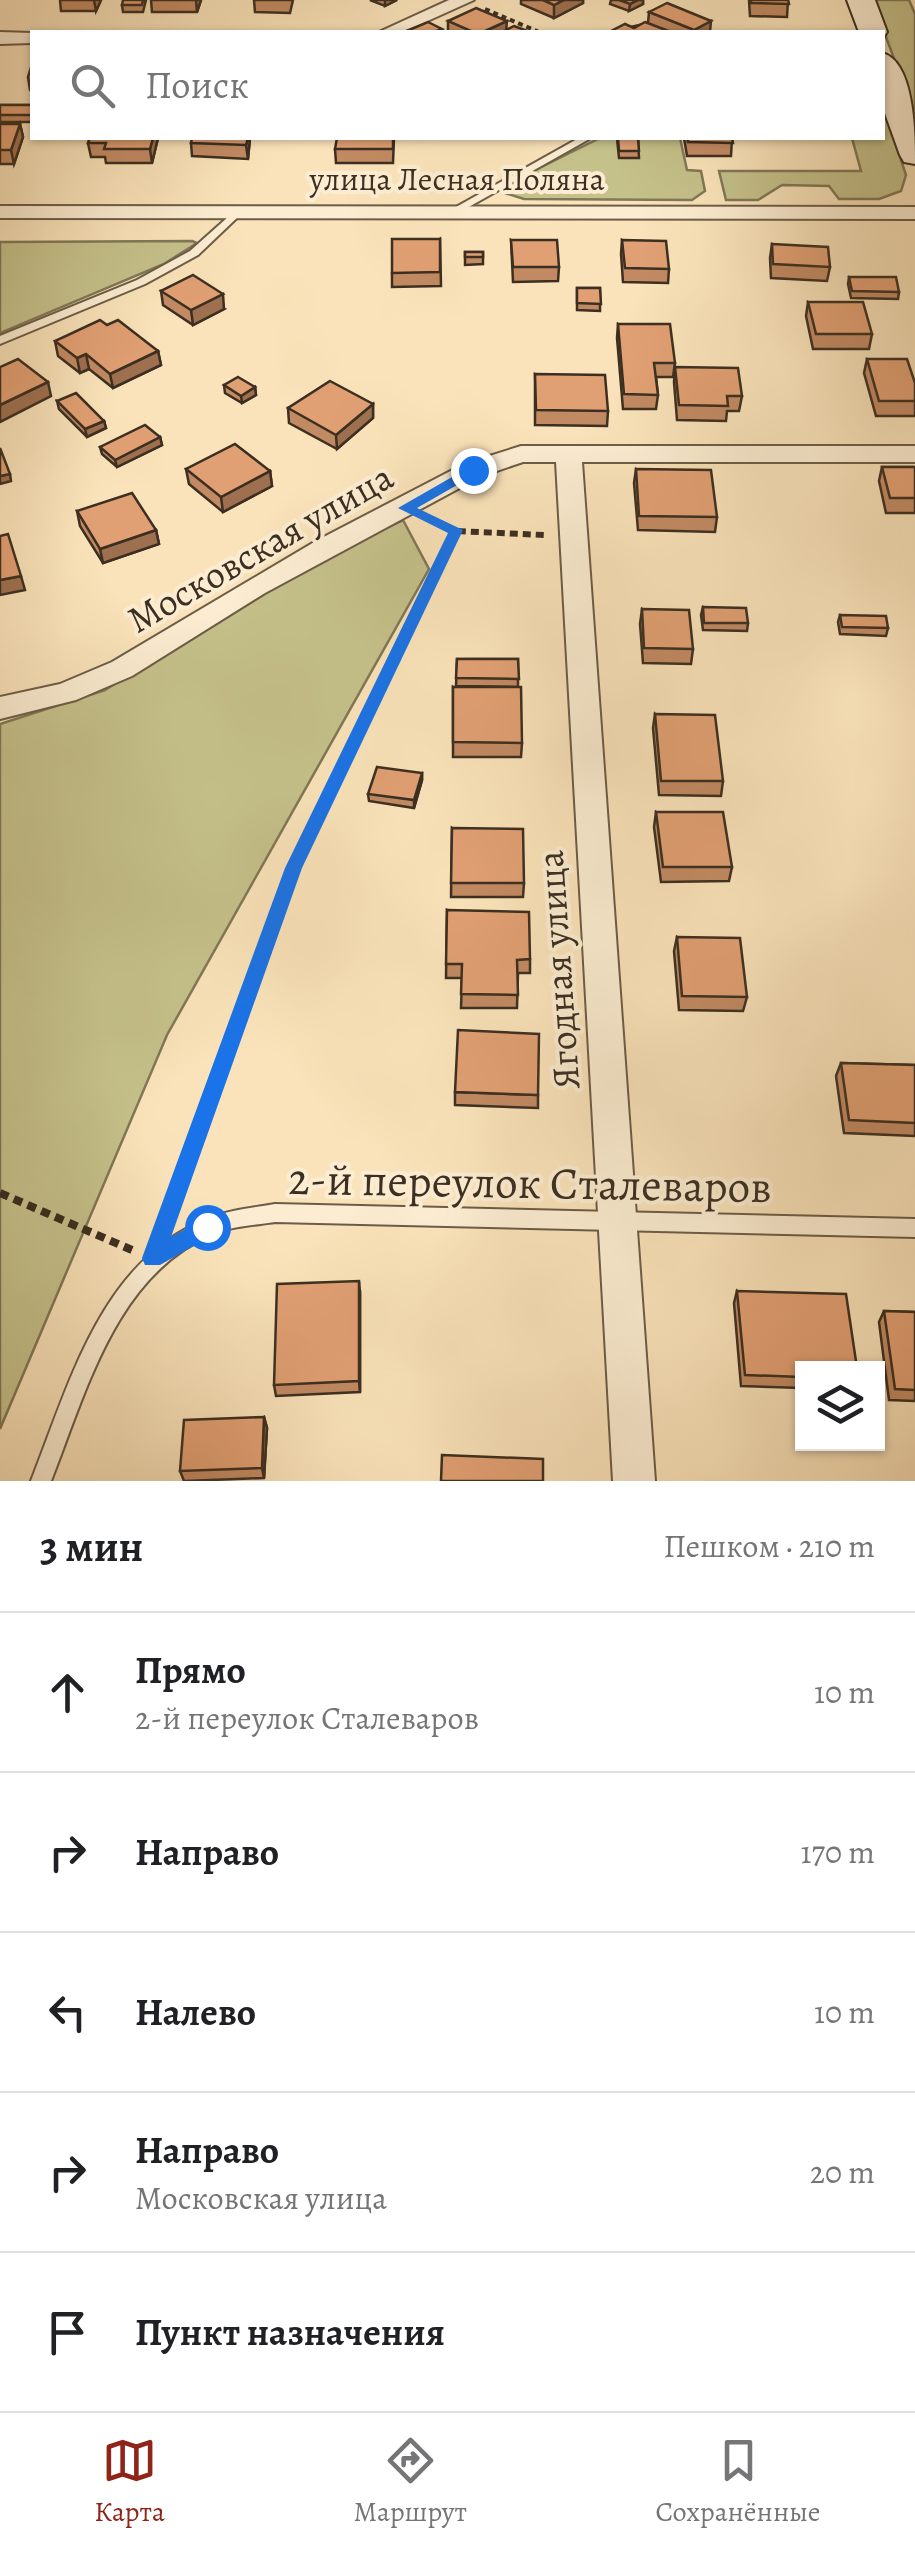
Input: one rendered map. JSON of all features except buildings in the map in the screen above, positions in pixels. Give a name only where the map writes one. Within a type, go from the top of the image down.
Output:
[{"type":"main road","points":[[862,0],[872,30]]},
{"type":"main road","points":[[885,70],[915,155]]},
{"type":"street","points":[[393,30],[465,0]]},
{"type":"street","points":[[0,38],[30,38]]},
{"type":"street","name":"улица Лесная Поляна","points":[[0,212],[915,213]]},
{"type":"street","name":"Московская улица","points":[[0,708],[66,693],[122,670],[254,586],[489,464],[521,454],[915,454]]},
{"type":"street","name":"Ягодная улица","points":[[569,454],[571,536],[634,1481]]},
{"type":"lane","points":[[454,210],[582,140]]},
{"type":"lane","points":[[0,340],[141,282],[194,253],[237,212]]},
{"type":"lane","name":"2-й переулок Сталеваров","points":[[152,1258],[207,1227],[275,1212],[915,1228]]},
{"type":"lane","points":[[41,1481],[113,1310],[152,1258]]},
{"type":"path","points":[[465,0],[534,30]]},
{"type":"path","points":[[405,508],[456,530],[571,536]]},
{"type":"path","points":[[0,1193],[152,1258],[293,868],[456,530]]},
{"type":"shaded area","points":[[872,0],[909,0],[915,14],[915,114],[885,30]]},
{"type":"shaded area","points":[[885,112],[906,175],[901,191],[879,199],[839,199],[829,186],[782,185],[758,200],[726,200],[719,171],[861,171],[853,140],[885,140]]},
{"type":"shaded area","points":[[596,140],[680,140],[687,170],[701,171],[705,191],[692,200],[524,199],[505,193],[511,182]]},
{"type":"shaded area","points":[[0,242],[197,243],[164,264],[0,333]]},
{"type":"shaded area","points":[[403,520],[429,569],[167,1035],[0,1429],[0,724],[105,690],[279,579]]},
{"type":"route","points":[[207,1227],[152,1258],[293,868],[456,530],[405,508],[473,470]]}]
